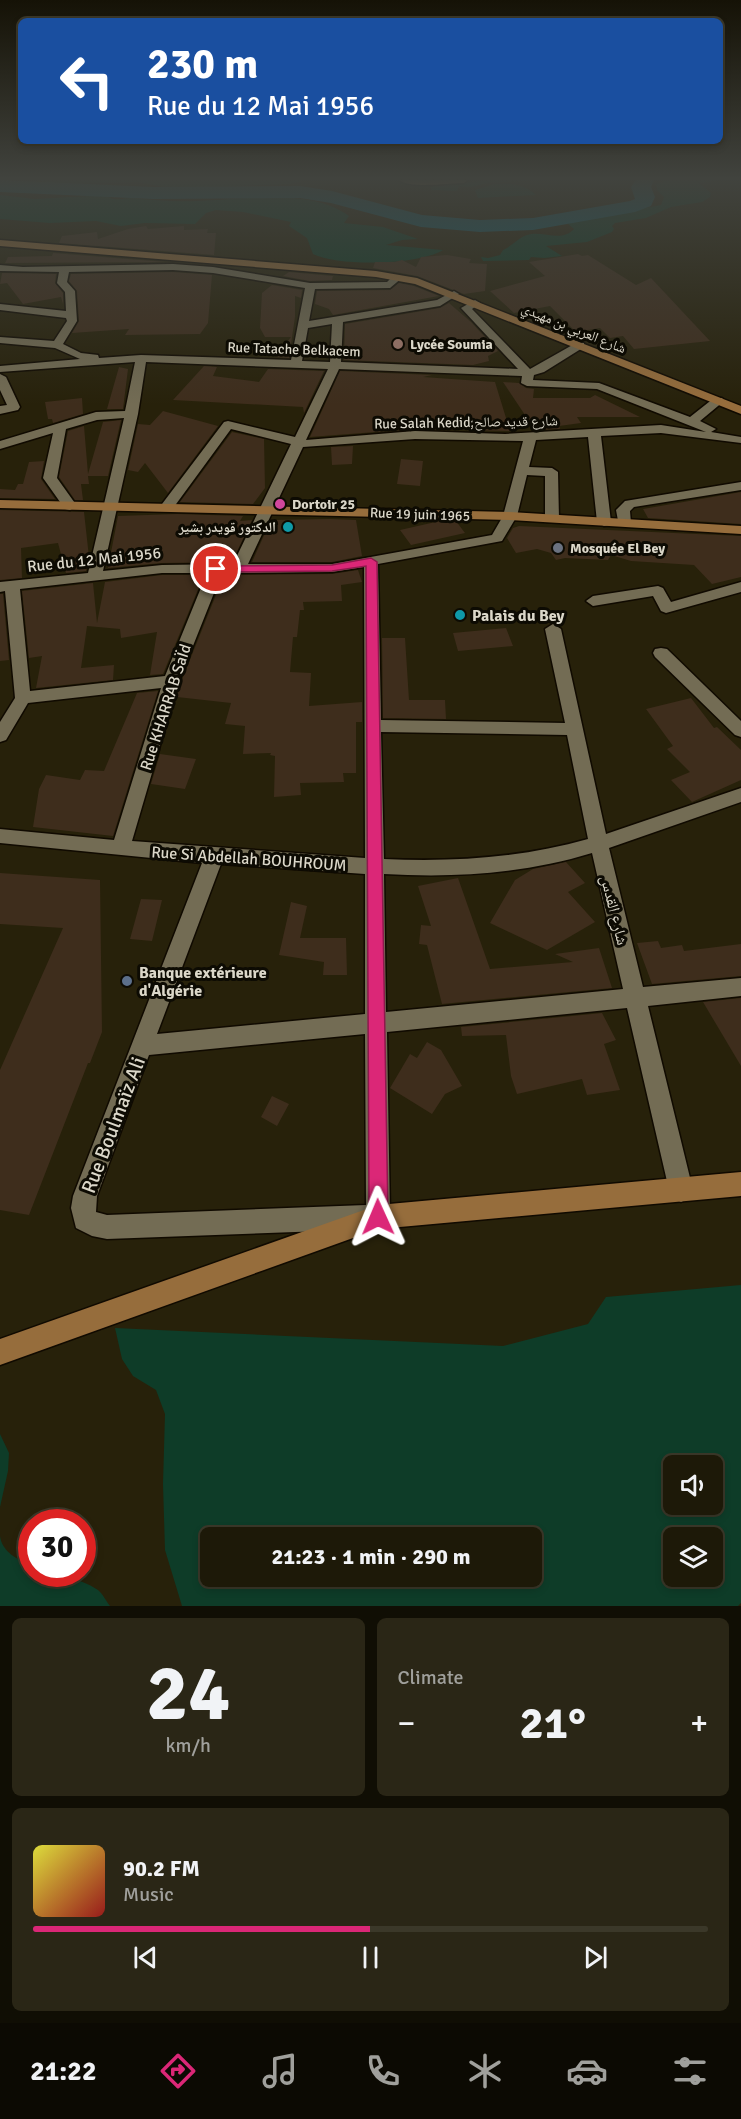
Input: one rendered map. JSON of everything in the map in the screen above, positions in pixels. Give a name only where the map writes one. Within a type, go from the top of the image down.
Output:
[{"type":"street","name":"شارع العربي بن مهيدي","points":[[140,255],[398,277],[425,283],[741,410]]},
{"type":"street","points":[[0,268],[23,270],[183,268],[213,270],[310,286],[390,285],[398,277]]},
{"type":"street","points":[[57,345],[72,321],[70,291],[62,283],[64,269]]},
{"type":"street","points":[[296,364],[310,286]]},
{"type":"street","points":[[304,325],[440,303],[454,294]]},
{"type":"street","points":[[475,303],[466,308],[528,373],[527,383],[599,386],[740,441]]},
{"type":"street","points":[[0,308],[72,315]]},
{"type":"street","points":[[238,569],[335,366],[338,320]]},
{"type":"street","points":[[0,340],[57,345],[79,356],[141,358],[132,414],[109,506],[95,576]]},
{"type":"street","name":"Rue Tatache Belkacem","points":[[0,369],[141,358],[528,373],[540,370],[580,345]]},
{"type":"street","points":[[0,377],[14,407],[0,410]]},
{"type":"street","points":[[691,422],[718,401]]},
{"type":"street","points":[[0,445],[96,416],[132,414]]},
{"type":"street","name":"Rue Salah Kedid;شارع قديد صالح","points":[[166,508],[228,425],[299,442],[415,435],[505,438],[661,429],[740,441]]},
{"type":"street","points":[[60,427],[50,478],[70,506]]},
{"type":"street","points":[[594,433],[604,522]]},
{"type":"street","points":[[510,516],[530,437]]},
{"type":"street","points":[[522,471],[552,472],[552,519]]},
{"type":"street","points":[[624,523],[622,510],[630,504],[741,486]]},
{"type":"street","name":"Rue 19 juin 1965","points":[[0,504],[510,516],[741,530]]},
{"type":"street","name":"Rue du 12 Mai 1956","points":[[6,586],[162,569],[332,568],[497,538],[510,516]]},
{"type":"street","points":[[371,562],[378,1217]]},
{"type":"street","name":"Rue KHARRAB SaÏd","points":[[121,848],[171,681],[216,569]]},
{"type":"street","points":[[0,736],[23,698],[6,586]]},
{"type":"street","points":[[592,601],[658,591],[666,608],[741,587]]},
{"type":"street","name":"شارع القدس","points":[[553,629],[599,845],[637,996],[681,1190]]},
{"type":"street","points":[[661,653],[741,731]]},
{"type":"street","points":[[23,698],[171,681]]},
{"type":"street","points":[[373,726],[576,729]]},
{"type":"street","name":"Rue Si Abdellah BOUHROUM","points":[[0,836],[214,857],[398,869],[477,865],[531,860],[599,845],[741,795]]},
{"type":"street","name":"Rue Boulmaïz Ali","points":[[214,857],[85,1196],[83,1208],[85,1219],[92,1224],[107,1227],[378,1217]]},
{"type":"street","points":[[142,1046],[741,987]]},
{"type":"street","points":[[0,1352],[378,1217],[741,1184]]},
{"type":"green space","points":[[316,255],[432,255],[416,259],[379,262],[341,261]]},
{"type":"green space","points":[[562,256],[531,257],[529,260],[483,261],[481,257]]},
{"type":"green space","points":[[741,1285],[741,1603],[738,1606],[182,1606],[165,1550],[163,1484],[165,1414],[156,1390],[133,1376],[122,1359],[115,1328],[503,1346],[588,1324],[606,1297]]},
{"type":"green space","points":[[0,1434],[9,1453],[8,1471],[0,1507]]},
{"type":"green space","points":[[0,1536],[7,1551],[18,1559],[18,1587],[93,1587],[98,1590],[110,1606],[0,1606]]},
{"type":"building","points":[[77,255],[165,262],[5,263],[8,257]]},
{"type":"building","points":[[447,255],[471,259],[469,263],[487,264],[485,291],[464,294],[417,276],[373,268],[375,262],[402,260],[416,267],[421,257]]},
{"type":"building","points":[[572,255],[588,255],[636,285],[651,278],[710,341],[634,349],[623,336],[610,338],[600,328],[576,332],[550,306],[514,313],[490,291],[545,276],[529,262]]},
{"type":"building","points":[[173,272],[212,275],[208,323],[200,334],[125,335],[129,329],[72,333],[79,321],[77,291],[69,281],[71,274]]},
{"type":"building","points":[[289,272],[333,276],[332,280],[310,281],[283,276]]},
{"type":"building","points":[[2,273],[56,274],[55,283],[63,293],[63,304],[61,297],[23,304],[7,283],[0,284]]},
{"type":"building","points":[[399,283],[439,296],[333,315],[329,309],[315,304],[317,291],[390,290]]},
{"type":"building","points":[[272,285],[302,290],[301,298],[295,296],[295,317],[289,358],[276,357],[291,337],[265,337],[260,328],[262,293]]},
{"type":"building","name":"Lycée Soumia","points":[[449,303],[471,322],[498,351],[488,356],[489,361],[473,365],[344,360],[345,324],[440,308]]},
{"type":"building","points":[[204,366],[217,367],[213,376],[259,382],[268,369],[324,371],[304,413],[303,407],[173,400]]},
{"type":"building","points":[[119,367],[128,369],[123,409],[107,409]]},
{"type":"building","points":[[340,371],[432,375],[423,377],[495,382],[510,431],[415,429],[310,437]]},
{"type":"building","points":[[503,382],[519,383],[526,388],[534,389],[533,398],[590,398],[595,395],[640,417],[577,417],[581,423],[559,426],[560,429],[535,430]]},
{"type":"building","points":[[82,398],[83,414],[53,423],[52,419],[48,419],[45,402]]},
{"type":"building","points":[[163,411],[218,426],[168,493],[145,463],[138,472],[128,470],[138,424],[150,425]]},
{"type":"building","points":[[121,420],[108,476],[88,476],[89,484],[81,484],[83,500],[75,500],[59,477],[68,431],[84,426],[88,474],[103,422]]},
{"type":"building","points":[[232,432],[264,439],[265,488],[253,504],[180,502]]},
{"type":"building","points":[[353,446],[352,464],[332,465],[331,447]]},
{"type":"building","points":[[401,459],[423,461],[420,486],[397,484]]},
{"type":"building","points":[[44,461],[41,479],[55,499],[0,498],[0,489],[15,490],[18,484],[23,484],[29,462]]},
{"type":"building","points":[[741,492],[741,524],[648,518],[643,509]]},
{"type":"building","points":[[0,510],[84,512],[89,557],[86,571],[66,573],[58,543],[21,548],[22,578],[0,580]]},
{"type":"building","points":[[177,514],[243,516],[240,521],[252,520],[232,562],[162,563],[108,568],[118,516]]},
{"type":"building","points":[[271,520],[356,520],[362,556],[332,562],[252,562]]},
{"type":"building","points":[[440,521],[456,521],[465,533],[411,545],[400,530]]},
{"type":"building","points":[[519,526],[741,536],[741,577],[712,584],[694,565],[631,561],[611,555],[608,560],[565,558],[556,560],[551,553],[537,549],[516,553],[507,538],[513,528]]},
{"type":"building","points":[[358,570],[362,582],[341,585],[342,601],[303,602],[304,610],[300,610],[297,637],[293,637],[290,672],[311,673],[309,706],[362,702],[362,722],[356,722],[356,773],[343,773],[344,782],[300,783],[301,795],[274,797],[275,756],[270,755],[271,753],[243,754],[245,726],[225,724],[231,703],[177,697],[181,682],[224,575],[332,574]]},
{"type":"building","points":[[162,575],[204,575],[163,674],[150,675],[157,632],[121,638],[120,629],[87,626],[81,668],[114,665],[113,680],[36,688],[42,656],[29,658],[22,591],[93,583],[97,623],[105,582]]},
{"type":"building","points":[[0,594],[3,594],[9,660],[0,661]]},
{"type":"building","points":[[506,628],[513,646],[458,651],[453,633]]},
{"type":"building","points":[[382,638],[405,638],[409,700],[445,700],[446,719],[383,718]]},
{"type":"building","points":[[158,691],[113,836],[33,827],[39,789],[46,775],[80,780],[85,770],[104,771],[137,693]]},
{"type":"building","points":[[691,698],[714,728],[717,727],[741,750],[741,780],[692,802],[671,780],[690,772],[667,749],[673,746],[646,709]]},
{"type":"building","points":[[160,754],[196,759],[185,789],[151,784]]},
{"type":"building","points":[[566,862],[585,883],[568,892],[595,922],[547,950],[490,923],[515,880],[533,869]]},
{"type":"building","points":[[0,873],[100,880],[102,1032],[29,1215],[0,1210],[0,1070],[63,928],[0,924]]},
{"type":"building","points":[[458,878],[490,969],[573,962],[555,954],[599,948],[612,988],[442,1004],[427,945],[419,944],[421,925],[431,926],[418,886]]},
{"type":"building","points":[[141,899],[162,900],[152,941],[130,939]]},
{"type":"building","points":[[291,902],[307,906],[300,938],[346,938],[347,975],[323,975],[324,962],[279,955]]},
{"type":"building","points":[[658,941],[661,948],[682,945],[684,951],[741,944],[741,976],[652,984],[637,943]]},
{"type":"building","points":[[741,998],[741,1066],[703,1002]]},
{"type":"building","points":[[602,1013],[616,1040],[604,1044],[620,1090],[587,1095],[582,1079],[517,1094],[511,1076],[506,1035],[462,1036],[461,1027]]},
{"type":"building","points":[[427,1042],[441,1050],[462,1086],[445,1094],[432,1114],[390,1088],[410,1054],[417,1058]]},
{"type":"building","points":[[272,1096],[289,1104],[277,1126],[261,1117]]},
{"type":"place","name":"Lycée Soumia","points":[[398,344]]},
{"type":"place","name":"Dortoir 25","points":[[280,504]]},
{"type":"place","name":"الدكتور قويدر بشير","points":[[288,527]]},
{"type":"place","name":"Mosquée El Bey","points":[[558,548]]},
{"type":"place","name":"Palais du Bey","points":[[460,615]]},
{"type":"place","name":"Banque extérieure d'Algérie","points":[[127,981]]},
{"type":"route","points":[[216,569],[332,568],[371,562],[378,1217]]}]
